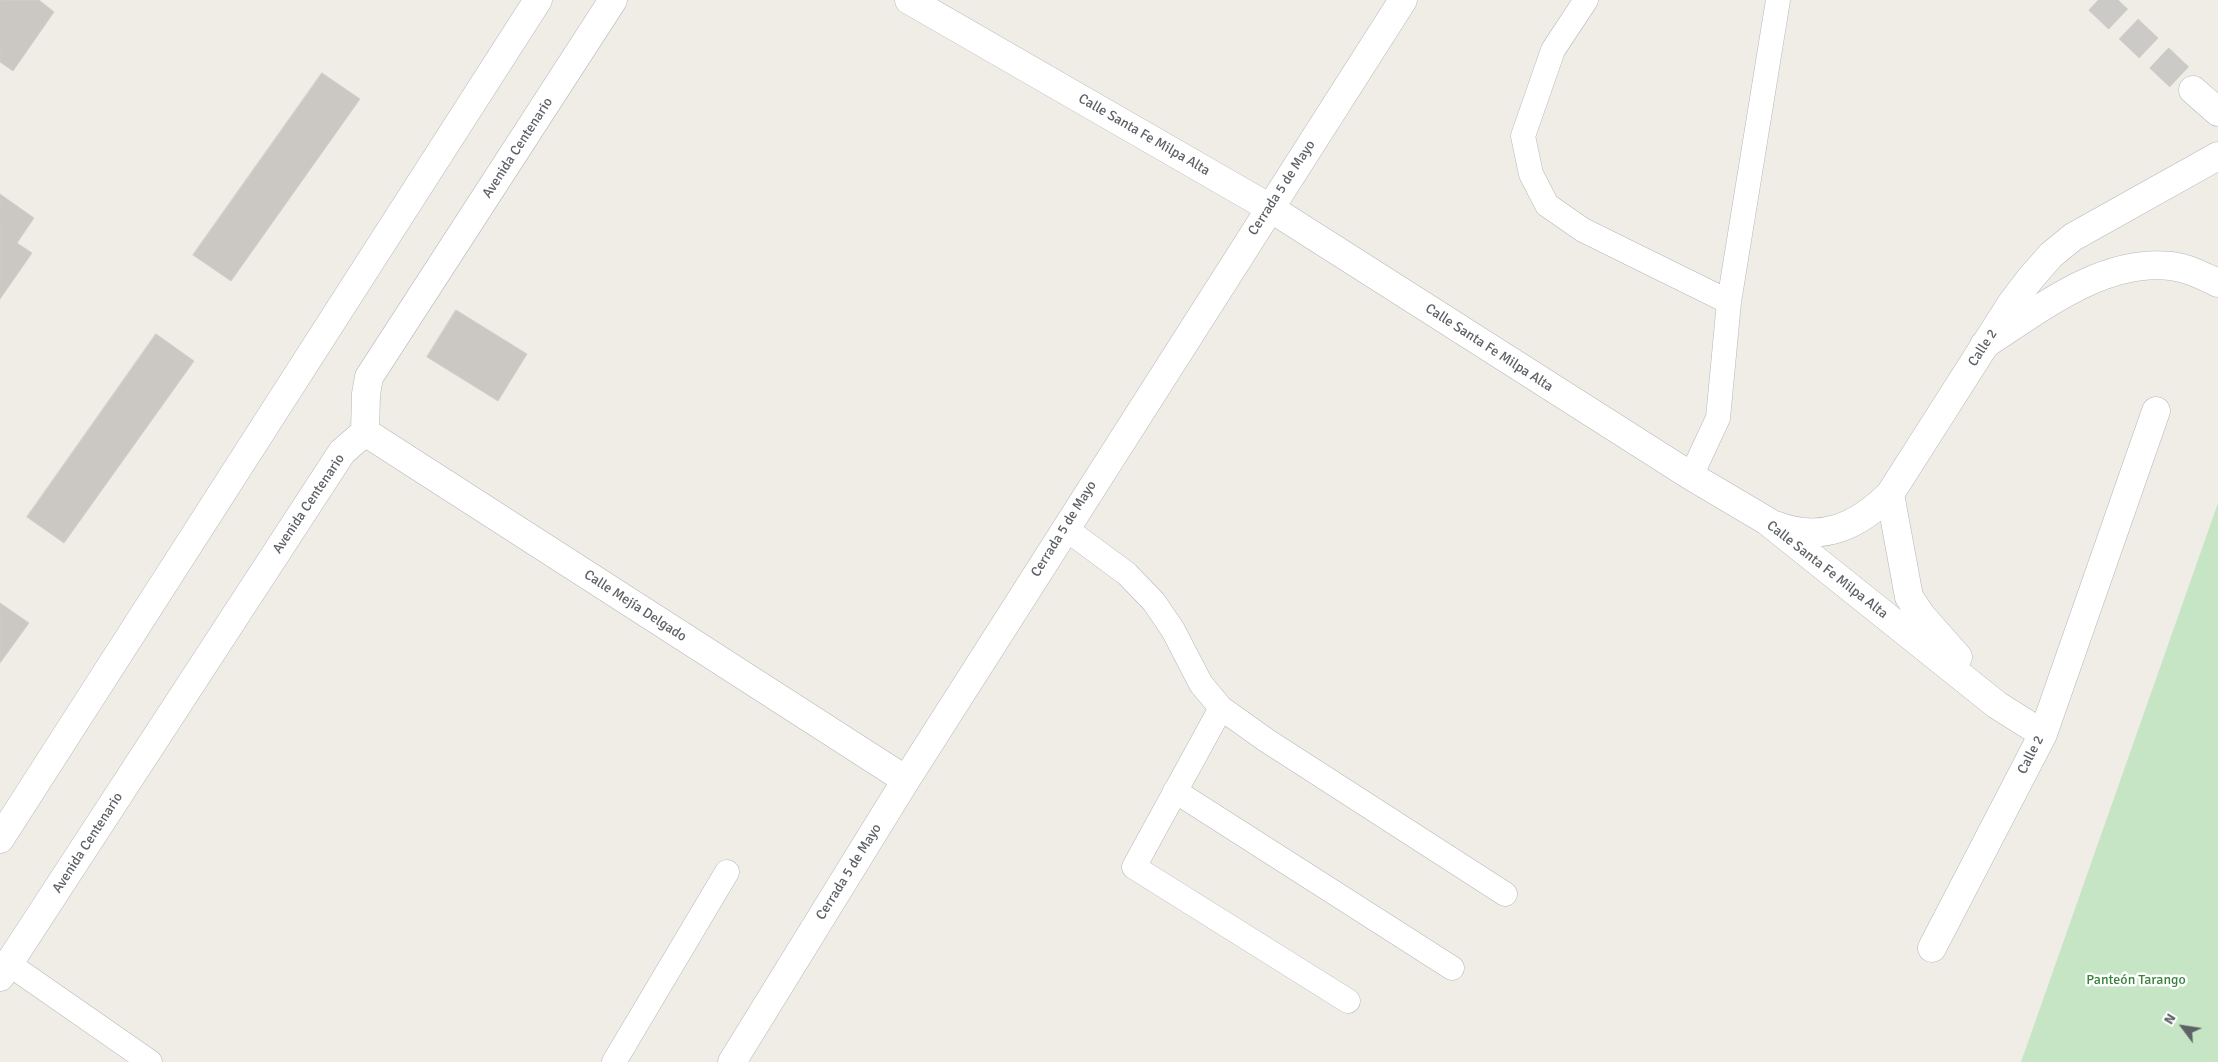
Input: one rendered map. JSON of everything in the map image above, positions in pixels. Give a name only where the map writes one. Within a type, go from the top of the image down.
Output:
[{"type":"main road","points":[[0,839],[538,0]]},
{"type":"main road","name":"Avenida Centenario","points":[[4,971],[342,452],[365,432],[366,394],[369,377],[613,0]]},
{"type":"main road","name":"Calle Santa Fe Milpa Alta","points":[[909,0],[1270,208],[1691,476],[1767,522],[1997,705],[2042,734]]},
{"type":"main road","name":"Cerrada 5 de Mayo","points":[[732,1062],[906,780],[1402,0]]},
{"type":"main road","points":[[2194,90],[2218,112]]},
{"type":"main road","name":"Calle 2","points":[[1767,522],[1788,530],[1810,533],[1832,531],[1854,523],[1873,511],[1890,494],[1984,345],[2030,279],[2051,256],[2073,237],[2098,222],[2218,156]]},
{"type":"main road","points":[[1984,345],[2075,288],[2132,267],[2173,266],[2197,272],[2218,283]]},
{"type":"main road","name":"Calle 2","points":[[1932,948],[2042,734],[2156,411]]},
{"type":"main road","name":"Calle Mejía Delgado","points":[[365,432],[906,780]]},
{"type":"main road","points":[[1890,494],[1909,597],[1920,615],[1997,705]]},
{"type":"lane","points":[[1586,0],[1553,50],[1523,136],[1531,174],[1547,204],[1583,230],[1729,302]]},
{"type":"lane","points":[[1691,476],[1718,418],[1729,302],[1778,0]]},
{"type":"lane","points":[[1065,528],[1127,574],[1154,602],[1173,630],[1201,684],[1221,708],[1266,740],[1505,894]]},
{"type":"lane","points":[[1221,708],[1134,868],[1348,1001]]},
{"type":"lane","points":[[1175,791],[1452,968]]},
{"type":"lane","points":[[614,1062],[727,872]]},
{"type":"lane","points":[[4,971],[150,1062]]},
{"type":"green space","name":"Panteón Tarango","points":[[2218,503],[2218,1062],[2021,1062]]},
{"type":"building","points":[[0,0],[39,0],[54,12],[13,71],[0,62]]},
{"type":"building","points":[[322,73],[360,99],[231,281],[193,255]]},
{"type":"building","points":[[0,194],[34,218],[17,243],[32,253],[0,299]]},
{"type":"building","points":[[456,310],[527,354],[498,401],[427,357]]},
{"type":"building","points":[[156,334],[194,361],[64,543],[27,517]]},
{"type":"building","points":[[0,603],[29,623],[0,663]]},
{"type":"tunnel","points":[[2098,0],[2193,90]]}]
